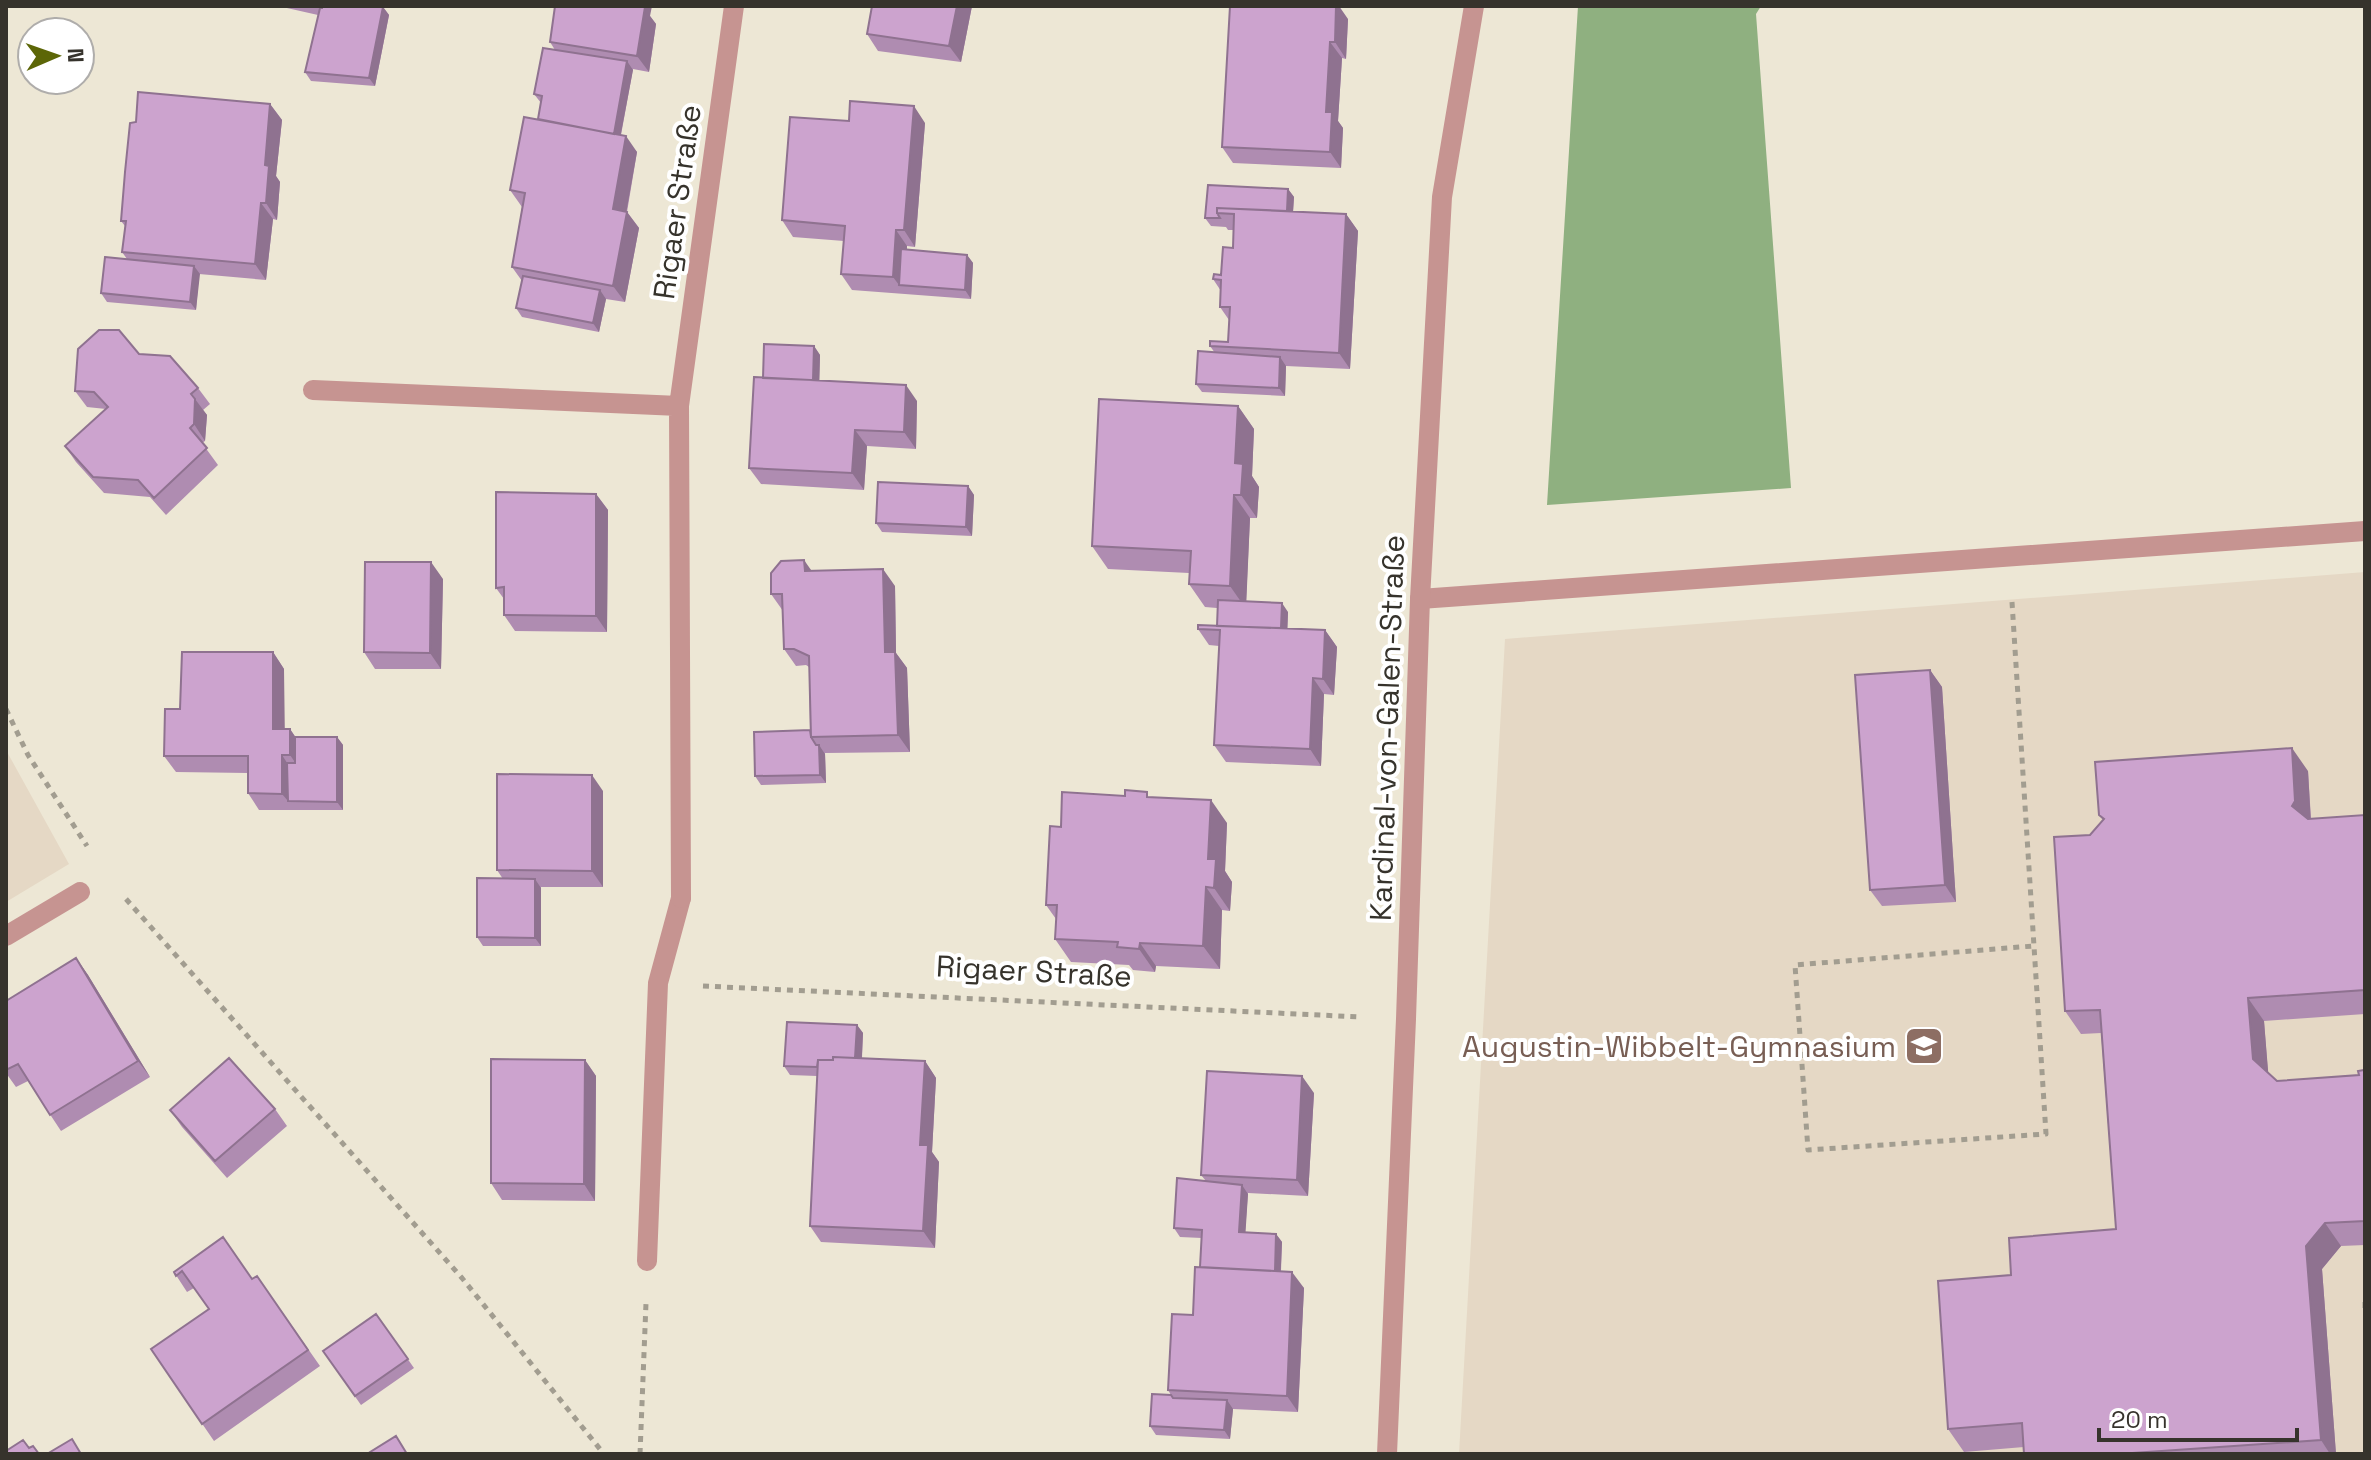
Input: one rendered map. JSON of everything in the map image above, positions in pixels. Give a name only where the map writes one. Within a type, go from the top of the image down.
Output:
[{"type":"street","name":"Rigaer Straße","points":[[647,1261],[658,983],[681,898],[679,406],[734,6]]},
{"type":"street","name":"Kardinal-von-Galen-Straße","points":[[1387,1454],[1420,599],[1442,197],[1474,6]]},
{"type":"street","points":[[313,390],[679,406]]},
{"type":"street","points":[[1420,599],[2365,531]]},
{"type":"street","points":[[6,936],[80,892]]},
{"type":"path","points":[[2009,557],[2046,1134],[1808,1150],[1795,965],[2033,946]]},
{"type":"path","points":[[6,709],[28,755],[88,848]]},
{"type":"path","points":[[126,898],[462,1278],[604,1454]]},
{"type":"path","name":"Rigaer Straße","points":[[658,983],[1406,1019]]},
{"type":"path","points":[[640,1454],[647,1261]]},
{"type":"path","points":[[2365,1302],[2365,1313]]},
{"type":"shaded area","name":"Augustin-Wibbelt-Gymnasium","points":[[2365,572],[2365,1454],[1459,1454],[1505,639]]},
{"type":"shaded area","points":[[6,750],[69,864],[6,902]]},
{"type":"green space","points":[[1578,6],[1761,6],[1756,14],[1791,488],[1547,505]]},
{"type":"building","points":[[322,6],[383,7],[369,78],[305,72]]},
{"type":"building","points":[[555,6],[645,7],[637,56],[550,42]]},
{"type":"building","points":[[872,6],[957,6],[949,46],[867,34]]},
{"type":"building","points":[[1230,6],[1336,6],[1335,42],[1330,42],[1326,112],[1332,112],[1330,152],[1222,147]]},
{"type":"building","points":[[543,48],[627,61],[614,134],[538,119],[542,96],[534,94]]},
{"type":"building","points":[[138,92],[270,104],[265,165],[269,166],[266,203],[261,203],[255,264],[122,252],[126,221],[121,221],[125,172],[130,123],[136,122]]},
{"type":"building","points":[[850,101],[914,106],[904,230],[896,230],[893,277],[841,274],[845,226],[782,220],[790,117],[849,121]]},
{"type":"building","points":[[524,117],[626,136],[613,209],[627,212],[613,286],[512,267],[525,193],[510,190]]},
{"type":"building","points":[[1208,185],[1288,189],[1287,211],[1217,208],[1220,218],[1205,218]]},
{"type":"building","points":[[1217,208],[1346,214],[1339,353],[1210,346],[1210,341],[1228,342],[1230,307],[1220,307],[1221,280],[1213,279],[1214,274],[1221,275],[1223,247],[1233,248],[1234,214],[1217,213]]},
{"type":"building","points":[[901,249],[967,255],[965,290],[899,285]]},
{"type":"building","points":[[105,257],[194,266],[190,302],[101,293]]},
{"type":"building","points":[[523,276],[600,290],[593,323],[516,308]]},
{"type":"building","points":[[99,330],[119,330],[139,354],[170,356],[198,388],[191,394],[195,399],[194,424],[190,428],[207,448],[154,498],[138,480],[93,477],[65,446],[108,407],[94,392],[75,391],[78,349]]},
{"type":"building","points":[[764,344],[814,346],[813,380],[763,378]]},
{"type":"building","points":[[1198,351],[1280,357],[1279,388],[1196,384]]},
{"type":"building","points":[[754,377],[906,385],[904,432],[855,430],[852,473],[749,468]]},
{"type":"building","points":[[1099,399],[1238,406],[1235,463],[1243,464],[1241,495],[1234,495],[1230,586],[1189,584],[1191,551],[1092,546]]},
{"type":"building","points":[[878,482],[968,486],[966,527],[876,523]]},
{"type":"building","points":[[496,492],[596,494],[596,616],[504,615],[504,587],[496,588]]},
{"type":"building","points":[[804,560],[805,571],[883,569],[885,652],[895,652],[898,735],[811,737],[809,656],[794,649],[784,649],[782,594],[771,594],[771,573],[781,561]]},
{"type":"building","points":[[365,562],[431,562],[430,653],[364,652]]},
{"type":"building","points":[[1218,600],[1282,603],[1281,628],[1217,626]]},
{"type":"building","points":[[1198,625],[1325,630],[1323,679],[1313,678],[1310,749],[1214,745],[1220,630],[1198,629]]},
{"type":"building","points":[[182,652],[273,652],[273,729],[290,729],[290,755],[282,755],[282,794],[248,793],[248,756],[164,756],[165,709],[180,709]]},
{"type":"building","points":[[1930,670],[1945,885],[1870,890],[1855,675]]},
{"type":"building","points":[[810,730],[811,737],[819,745],[820,775],[755,776],[754,732]]},
{"type":"building","points":[[295,737],[337,737],[337,802],[288,801],[287,763],[295,763]]},
{"type":"building","points":[[2292,748],[2295,801],[2292,806],[2308,819],[2365,815],[2365,990],[2248,998],[2253,1059],[2277,1081],[2359,1075],[2358,1071],[2364,1070],[2365,1075],[2365,1221],[2325,1223],[2306,1246],[2321,1440],[2118,1454],[2024,1454],[2022,1423],[1948,1429],[1938,1281],[2011,1275],[2009,1238],[2116,1229],[2100,1010],[2065,1011],[2054,837],[2090,835],[2104,819],[2099,815],[2095,762]]},
{"type":"building","points":[[497,774],[592,775],[592,871],[497,870]]},
{"type":"building","points":[[1125,790],[1147,792],[1147,797],[1211,800],[1208,859],[1216,859],[1214,888],[1206,887],[1203,946],[1140,943],[1139,949],[1117,947],[1118,942],[1055,939],[1057,905],[1046,905],[1050,826],[1061,827],[1062,792],[1125,796]]},
{"type":"building","points":[[477,878],[535,879],[535,938],[477,937]]},
{"type":"building","points":[[76,958],[138,1061],[50,1115],[18,1064],[6,1070],[6,1001]]},
{"type":"building","points":[[787,1022],[857,1025],[855,1058],[818,1060],[817,1067],[784,1066]]},
{"type":"building","points":[[833,1057],[925,1061],[920,1145],[928,1145],[923,1231],[810,1226],[818,1060],[833,1060]]},
{"type":"building","points":[[229,1058],[275,1109],[215,1161],[170,1110]]},
{"type":"building","points":[[491,1059],[585,1060],[584,1184],[491,1183]]},
{"type":"building","points":[[1207,1071],[1302,1076],[1297,1180],[1201,1175]]},
{"type":"building","points":[[1177,1178],[1242,1185],[1239,1232],[1276,1234],[1275,1271],[1200,1267],[1202,1230],[1174,1228]]},
{"type":"building","points":[[223,1237],[252,1279],[257,1276],[308,1350],[202,1424],[151,1349],[209,1309],[182,1271],[176,1276],[174,1272]]},
{"type":"building","points":[[1195,1267],[1292,1272],[1287,1396],[1168,1390],[1172,1314],[1193,1315]]},
{"type":"building","points":[[376,1314],[408,1359],[355,1396],[323,1351]]},
{"type":"building","points":[[1152,1394],[1227,1400],[1224,1430],[1150,1426]]},
{"type":"building","points":[[396,1436],[407,1454],[367,1454]]},
{"type":"building","points":[[72,1439],[81,1454],[47,1454]]},
{"type":"building","points":[[23,1440],[39,1454],[6,1454],[6,1451]]},
{"type":"place","name":"Augustin-Wibbelt-Gymnasium","points":[[1924,1046]]}]
